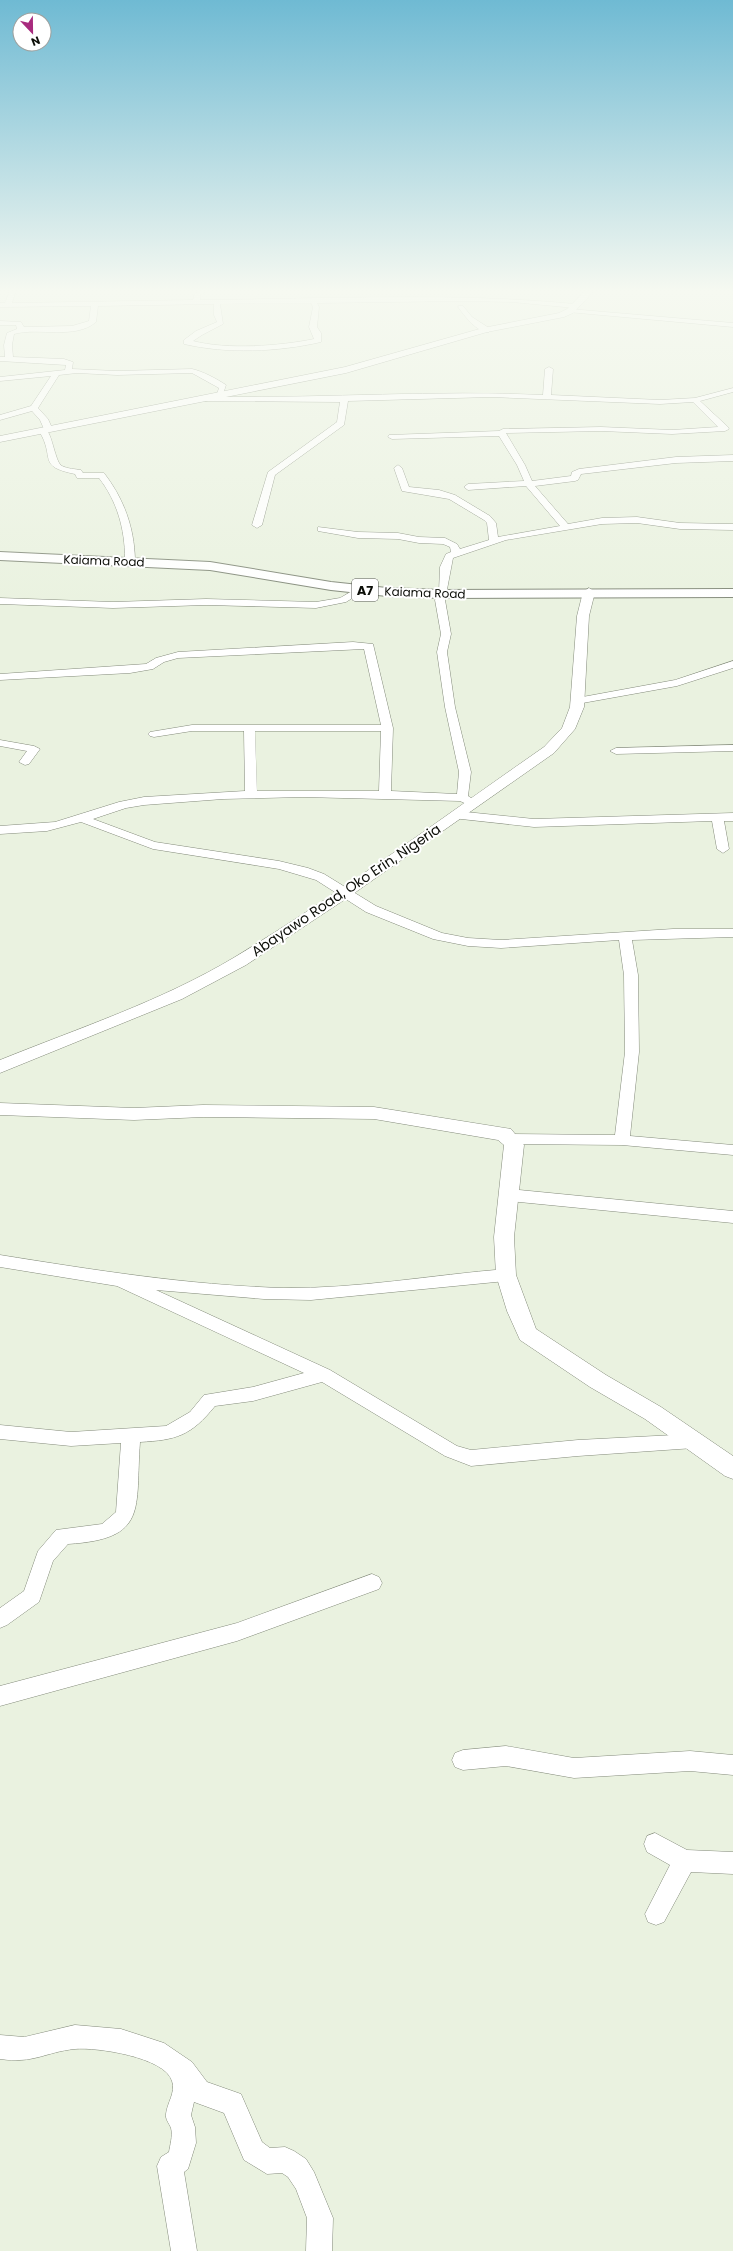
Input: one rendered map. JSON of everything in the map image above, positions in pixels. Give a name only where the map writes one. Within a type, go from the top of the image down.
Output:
[{"type":"highway","name":"Kaiama Road","points":[[0,555],[216,563],[375,588],[442,592]]},
{"type":"highway","name":"Kaiama Road","points":[[0,555],[210,566],[359,590],[442,592],[733,593]]},
{"type":"highway","name":"Kaiama Road","points":[[583,593],[733,590]]},
{"type":"street","points":[[0,418],[34,408],[42,395]]},
{"type":"street","points":[[0,439],[224,395]]},
{"type":"street","points":[[205,399],[237,401],[489,395]]},
{"type":"street","points":[[492,395],[637,402],[695,400],[714,395]]},
{"type":"street","points":[[257,525],[271,474],[332,432],[341,423],[344,399]]},
{"type":"street","points":[[392,437],[502,433],[508,429],[601,429],[672,432],[725,429],[695,400]]},
{"type":"street","points":[[34,408],[44,418],[52,448],[54,464],[59,468],[78,472],[80,476],[101,475],[109,486],[129,529],[130,559]]},
{"type":"street","points":[[502,433],[521,465],[529,484],[545,505],[566,527]]},
{"type":"street","points":[[468,487],[529,484],[572,479],[579,472],[630,465],[704,458],[729,459],[732,468]]},
{"type":"street","points":[[398,468],[405,489],[446,495],[487,518],[491,523],[494,542]]},
{"type":"street","points":[[0,830],[42,828],[120,805],[143,801],[251,795],[384,794],[468,801],[465,772],[450,707],[442,652],[446,634],[440,600],[447,559],[456,553],[494,542],[566,527],[602,522],[637,520],[680,526],[733,527]]},
{"type":"street","points":[[321,529],[358,535],[398,536],[446,541],[454,546],[456,553]]},
{"type":"street","points":[[0,601],[113,605],[206,602],[316,605],[343,600],[359,590]]},
{"type":"street","name":"Abayawo Road, Oko Erin, Nigeria","points":[[0,1067],[176,995],[240,961],[344,893],[456,815],[468,801],[549,750],[568,729],[577,707],[582,661],[583,593]]},
{"type":"street","points":[[0,677],[130,670],[149,667],[160,660],[178,654],[364,645],[369,646],[372,651],[387,728],[384,794]]},
{"type":"street","points":[[577,701],[714,673],[733,664]]},
{"type":"street","points":[[154,734],[192,728],[387,728]]},
{"type":"street","points":[[249,728],[251,795]]},
{"type":"street","points":[[0,743],[34,750],[25,762]]},
{"type":"street","points":[[616,751],[733,748]]},
{"type":"street","points":[[456,815],[534,823],[718,819],[733,817]]},
{"type":"street","points":[[80,818],[153,845],[279,865],[320,876],[344,893],[371,909],[438,936],[468,942],[501,944],[673,933],[733,933]]},
{"type":"street","points":[[718,819],[723,849]]},
{"type":"street","points":[[622,1140],[632,1052],[631,975],[625,937]]},
{"type":"street","points":[[0,1109],[134,1114],[203,1111],[374,1113],[504,1134],[514,1145],[504,1237],[506,1275],[518,1311],[528,1334],[694,1441],[733,1469]]},
{"type":"street","points":[[510,1139],[622,1140],[705,1149],[733,1150]]},
{"type":"street","points":[[509,1195],[733,1218]]},
{"type":"street","points":[[0,1261],[120,1280],[283,1294],[381,1289],[447,1279],[506,1275]]},
{"type":"street","points":[[120,1280],[324,1375],[451,1450],[471,1458],[578,1448],[694,1441]]},
{"type":"street","points":[[0,1432],[71,1439],[169,1433],[196,1416],[210,1400],[253,1394],[324,1375]]},
{"type":"street","points":[[0,1619],[32,1596],[46,1557],[63,1536],[109,1530],[119,1524],[125,1514],[131,1436]]},
{"type":"street","points":[[0,1696],[237,1632],[372,1583]]},
{"type":"street","points":[[463,1760],[506,1756],[574,1768],[690,1761],[733,1765]]},
{"type":"street","points":[[654,1844],[685,1860],[733,1863]]},
{"type":"street","points":[[656,1914],[685,1860]]},
{"type":"street","points":[[0,2047],[24,2049],[76,2037],[100,2039],[128,2043],[152,2049],[177,2064],[199,2092],[232,2103],[241,2120],[253,2151],[267,2161],[285,2160],[297,2168],[305,2181],[320,2218],[319,2251]]},
{"type":"street","points":[[177,2064],[185,2080],[186,2091],[180,2102],[178,2116],[184,2125],[184,2139],[179,2160],[170,2166],[184,2251]]}]
